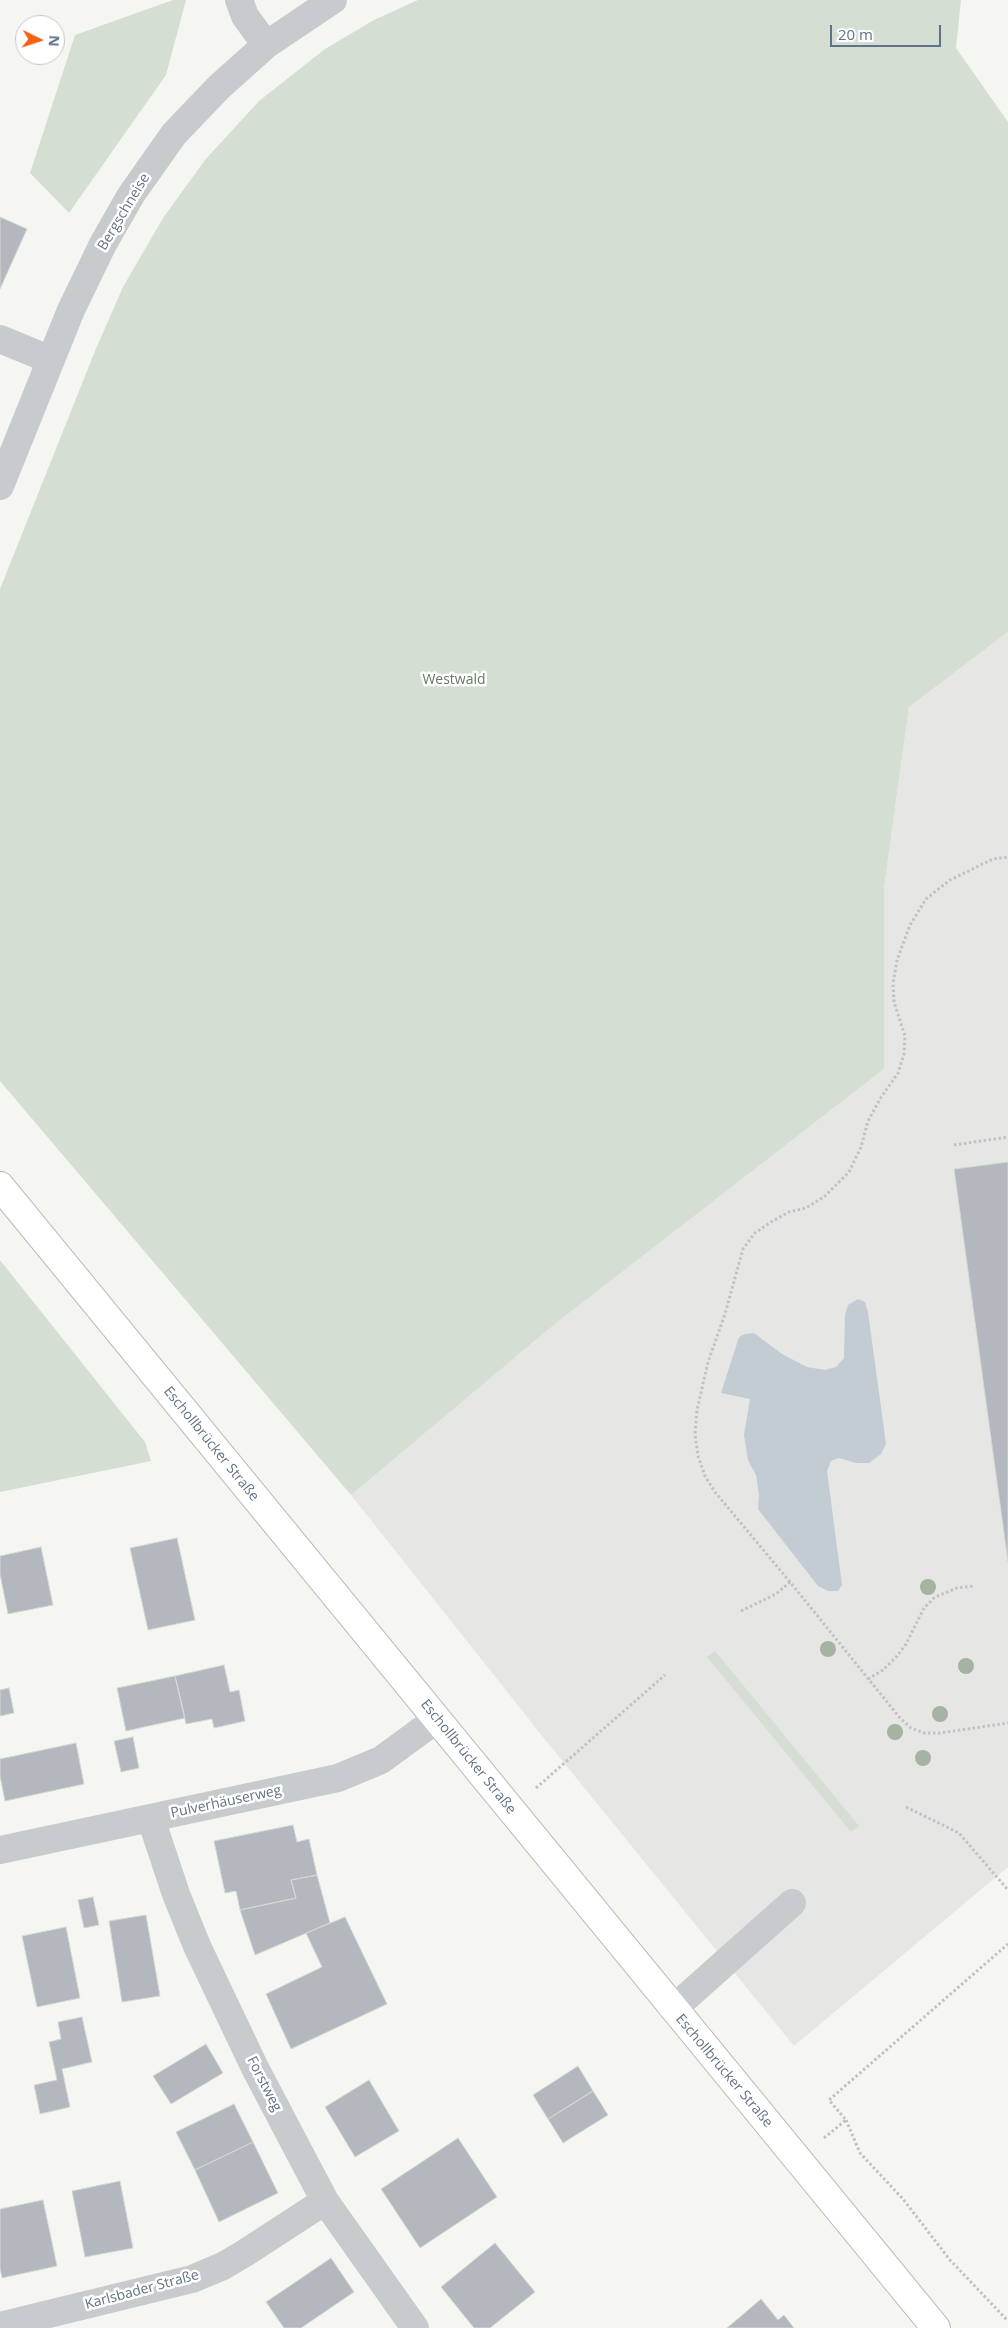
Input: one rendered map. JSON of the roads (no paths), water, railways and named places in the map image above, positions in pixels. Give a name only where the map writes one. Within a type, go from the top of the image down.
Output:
[{"type":"main road","name":"Eschollbrücker Straße","points":[[0,1186],[936,2328]]},
{"type":"street","points":[[240,0],[245,16],[266,45]]},
{"type":"street","name":"Bergschneise","points":[[0,486],[71,310],[103,244],[131,195],[174,134],[219,87],[266,45],[333,0]]},
{"type":"street","points":[[0,340],[51,360]]},
{"type":"street","name":"Pulverhäuserweg","points":[[0,1850],[338,1778],[361,1770],[398,1749],[438,1719]]},
{"type":"street","name":"Forstweg","points":[[151,1819],[176,1894],[197,1946],[255,2068],[325,2201],[415,2328]]},
{"type":"street","points":[[673,2009],[792,1903]]},
{"type":"street","name":"Karlsbader Straße","points":[[0,2326],[192,2279],[223,2266],[325,2201]]},
{"type":"park label","name":"Westwald","points":[[454,680]]}]
